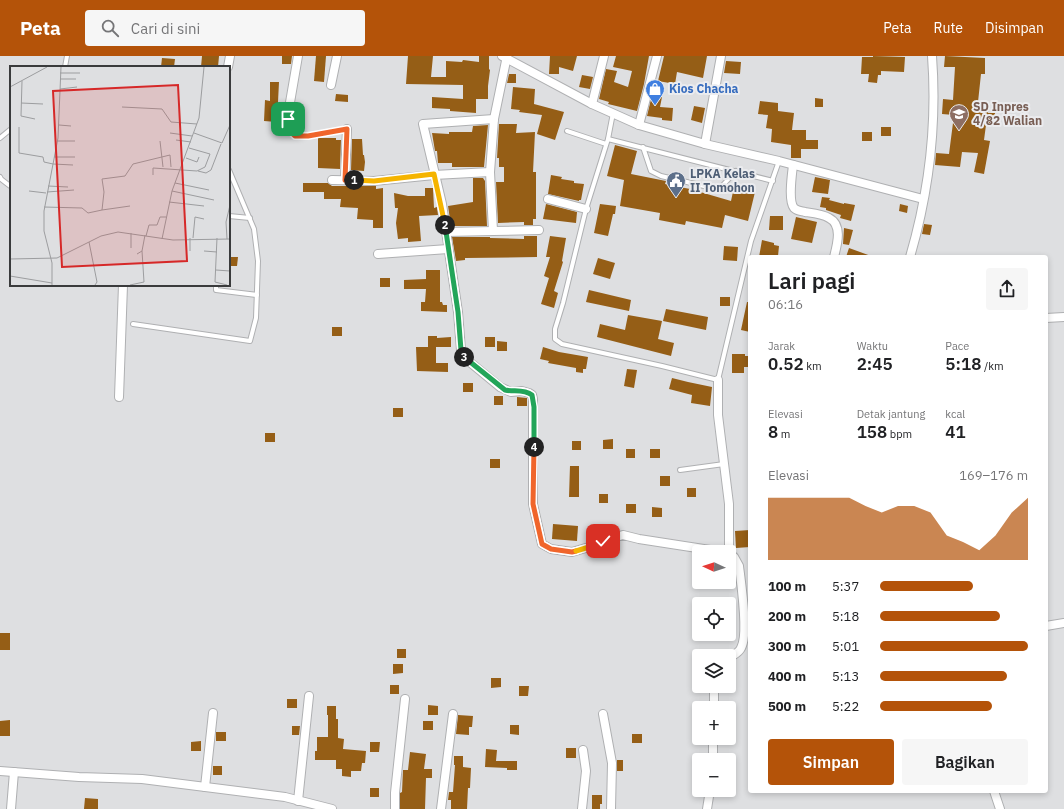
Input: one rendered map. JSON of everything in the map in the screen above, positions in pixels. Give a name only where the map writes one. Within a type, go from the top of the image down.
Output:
[{"type":"street","points":[[228,66],[230,56]]},
{"type":"street","points":[[288,114],[298,56]]},
{"type":"street","points":[[331,86],[337,56]]},
{"type":"street","points":[[592,104],[604,56]]},
{"type":"street","points":[[639,124],[657,56]]},
{"type":"street","points":[[705,144],[721,56]]},
{"type":"street","points":[[910,255],[923,199],[933,134],[934,90],[932,56]]},
{"type":"street","points":[[493,231],[490,172],[494,119],[505,57],[592,104],[639,124],[705,144],[779,161],[923,199]]},
{"type":"street","points":[[494,119],[423,124],[442,204],[458,312],[461,350],[463,355],[505,390],[511,392],[522,391],[532,395],[534,407],[533,504],[542,544],[551,549],[572,552],[624,536],[692,547]]},
{"type":"street","points":[[345,180],[347,129]]},
{"type":"street","points":[[793,165],[793,207],[799,211],[829,217],[835,222],[838,235],[834,255]]},
{"type":"street","points":[[332,180],[374,181],[434,174],[490,172]]},
{"type":"street","points":[[548,199],[586,209]]},
{"type":"street","points":[[446,232],[539,230]]},
{"type":"street","points":[[378,254],[448,249]]},
{"type":"street","points":[[118,397],[124,286]]},
{"type":"street","points":[[1048,318],[1064,317]]},
{"type":"street","points":[[718,380],[718,402],[728,504],[729,545]]},
{"type":"street","points":[[736,561],[739,566],[745,627],[742,648],[736,653]]},
{"type":"street","points":[[1048,626],[1064,624]]},
{"type":"street","points":[[298,801],[309,696]]},
{"type":"street","points":[[395,809],[395,792],[405,699]]},
{"type":"street","points":[[205,787],[213,713]]},
{"type":"street","points":[[441,809],[453,714]]},
{"type":"street","points":[[603,714],[612,763],[612,809]]},
{"type":"street","points":[[582,809],[586,771],[583,750]]},
{"type":"street","points":[[0,771],[79,777],[142,778],[285,797],[332,809]]},
{"type":"street","points":[[11,809],[14,772]]},
{"type":"street","points":[[995,793],[1000,809]]},
{"type":"street","points":[[707,809],[709,797]]},
{"type":"lane","points":[[65,66],[67,56]]},
{"type":"lane","points":[[613,114],[607,141],[586,209],[563,303],[555,329],[555,339],[562,344],[718,380],[751,241],[779,161]]},
{"type":"lane","points":[[0,138],[10,130]]},
{"type":"lane","points":[[567,131],[607,141],[643,147],[773,181]]},
{"type":"lane","points":[[643,147],[650,171],[661,176],[717,189],[723,185],[736,171]]},
{"type":"lane","points":[[132,324],[250,341],[256,318],[258,261],[254,229],[230,172]]},
{"type":"lane","points":[[0,177],[10,186]]},
{"type":"lane","points":[[230,216],[250,218]]},
{"type":"lane","points":[[216,286],[216,290],[257,295]]},
{"type":"lane","points":[[680,470],[724,464]]},
{"type":"path","points":[[288,114],[289,130],[295,136],[308,136],[347,129]]},
{"type":"building","points":[[202,56],[219,56],[218,66],[201,66]]},
{"type":"building","points":[[282,56],[292,56],[291,64],[282,64]]},
{"type":"building","points":[[316,56],[326,56],[324,82],[314,81]]},
{"type":"building","points":[[408,56],[433,56],[431,77],[446,77],[446,61],[462,62],[463,60],[479,62],[479,56],[489,56],[490,70],[488,99],[476,99],[476,113],[432,108],[432,97],[463,99],[463,85],[406,84]]},
{"type":"building","points":[[550,56],[577,56],[573,71],[559,67],[559,74],[549,74]]},
{"type":"building","points":[[616,56],[649,56],[637,111],[608,104],[609,102],[599,99],[606,69],[617,71],[614,82],[628,87],[632,71],[613,67]]},
{"type":"building","points":[[664,56],[707,56],[703,78],[677,72],[675,84],[658,81]]},
{"type":"building","points":[[945,56],[985,58],[985,74],[981,74],[978,102],[989,103],[988,113],[995,113],[994,126],[986,125],[984,140],[990,141],[984,174],[974,172],[978,153],[962,152],[960,167],[935,165],[936,153],[949,154],[954,115],[942,114],[943,99],[953,100],[955,67],[944,67]]},
{"type":"building","points":[[862,57],[905,57],[904,72],[881,71],[881,75],[878,75],[877,83],[868,82],[869,74],[861,74]]},
{"type":"building","points":[[162,58],[175,59],[174,66],[161,66]]},
{"type":"building","points":[[726,61],[741,62],[740,74],[724,73]]},
{"type":"building","points":[[509,74],[516,74],[516,83],[507,83]]},
{"type":"building","points":[[582,75],[593,77],[590,89],[579,87]]},
{"type":"building","points":[[270,82],[279,82],[277,122],[264,121],[265,100],[270,101]]},
{"type":"building","points":[[513,87],[535,89],[534,104],[564,112],[555,140],[537,134],[542,115],[519,112],[520,110],[511,109]]},
{"type":"building","points":[[336,94],[348,95],[348,102],[335,101]]},
{"type":"building","points":[[652,95],[662,97],[660,107],[673,108],[672,121],[647,116]]},
{"type":"building","points":[[815,98],[823,99],[823,107],[815,107]]},
{"type":"building","points":[[760,101],[778,103],[778,111],[794,113],[792,130],[806,130],[806,140],[818,140],[818,149],[801,149],[801,158],[791,158],[791,145],[771,142],[772,129],[766,128],[768,115],[758,114]]},
{"type":"building","points":[[694,106],[705,108],[702,123],[691,120]]},
{"type":"building","points":[[499,124],[517,124],[516,133],[535,132],[533,172],[536,172],[536,219],[533,219],[533,225],[524,225],[524,222],[498,223],[496,182],[504,182],[504,167],[499,167],[499,158],[497,158]]},
{"type":"building","points":[[488,125],[484,167],[452,167],[452,163],[438,163],[437,151],[435,151],[432,133],[449,134],[449,132],[472,132],[473,126]]},
{"type":"building","points":[[881,127],[891,127],[891,136],[881,136]]},
{"type":"building","points":[[862,132],[872,132],[872,141],[862,141]]},
{"type":"building","points":[[318,138],[336,138],[336,140],[341,140],[340,169],[318,168]]},
{"type":"building","points":[[352,139],[362,139],[365,162],[364,171],[351,170]]},
{"type":"building","points":[[615,145],[637,151],[631,174],[666,181],[665,184],[690,189],[731,201],[734,187],[755,192],[748,221],[725,215],[722,228],[686,221],[685,225],[659,220],[660,213],[620,206],[624,180],[607,176]]},
{"type":"building","points":[[551,175],[562,177],[561,179],[574,181],[574,183],[584,184],[581,200],[579,201],[548,194]]},
{"type":"building","points":[[815,177],[830,180],[828,194],[812,192]]},
{"type":"building","points":[[473,178],[483,178],[485,181],[487,226],[451,226],[448,206],[473,202]]},
{"type":"building","points":[[303,183],[328,183],[332,186],[376,186],[376,189],[383,188],[383,228],[373,228],[373,220],[357,219],[358,208],[340,207],[341,199],[324,199],[324,192],[303,192]]},
{"type":"building","points":[[425,188],[433,188],[434,208],[437,207],[438,215],[419,216],[421,241],[408,242],[408,238],[398,239],[396,223],[398,208],[395,208],[394,193],[408,196],[425,196]]},
{"type":"building","points":[[822,197],[830,198],[829,200],[844,204],[855,205],[851,221],[840,218],[841,215],[826,210],[826,208],[820,207]]},
{"type":"building","points":[[546,204],[577,212],[576,223],[543,219]]},
{"type":"building","points":[[600,204],[616,206],[608,236],[594,233]]},
{"type":"building","points":[[900,204],[908,206],[907,213],[899,211]]},
{"type":"building","points":[[770,216],[783,216],[783,230],[769,230]]},
{"type":"building","points":[[796,217],[817,222],[812,243],[791,239]]},
{"type":"building","points":[[924,224],[932,225],[930,235],[922,234]]},
{"type":"building","points":[[844,228],[853,230],[849,245],[843,244]]},
{"type":"building","points":[[524,236],[537,236],[537,257],[465,258],[465,260],[456,261],[452,237],[524,239]]},
{"type":"building","points":[[550,236],[566,238],[563,262],[554,291],[558,293],[554,308],[541,304],[549,278],[544,276],[550,257],[546,257]]},
{"type":"building","points":[[762,240],[779,246],[778,255],[759,255]]},
{"type":"building","points":[[724,246],[738,247],[737,261],[723,260]]},
{"type":"building","points":[[849,248],[868,255],[847,255]]},
{"type":"building","points":[[230,257],[238,257],[237,266],[230,266]]},
{"type":"building","points":[[598,258],[615,263],[610,279],[593,274]]},
{"type":"building","points":[[426,270],[440,270],[440,302],[442,302],[443,305],[447,305],[447,312],[421,311],[421,302],[425,302],[426,289],[404,289],[404,280],[426,279]]},
{"type":"building","points":[[380,278],[390,278],[390,287],[380,287]]},
{"type":"building","points":[[589,290],[631,300],[629,311],[586,302]]},
{"type":"building","points":[[720,297],[730,297],[730,306],[720,306]]},
{"type":"building","points":[[747,302],[748,302],[748,332],[741,330]]},
{"type":"building","points":[[666,309],[708,317],[706,330],[663,321]]},
{"type":"building","points":[[628,315],[662,321],[658,339],[674,343],[671,356],[597,337],[600,324],[625,330]]},
{"type":"building","points":[[332,327],[342,327],[342,336],[332,336]]},
{"type":"building","points":[[428,336],[437,336],[437,338],[451,337],[451,347],[436,347],[436,363],[448,363],[448,372],[417,371],[416,347],[428,347]]},
{"type":"building","points":[[485,337],[495,337],[495,347],[485,347]]},
{"type":"building","points":[[497,341],[507,342],[507,351],[497,351]]},
{"type":"building","points":[[543,347],[559,352],[588,357],[586,369],[583,369],[583,373],[576,372],[576,368],[548,363],[549,361],[540,359]]},
{"type":"building","points":[[732,354],[745,354],[745,356],[748,356],[748,367],[744,367],[744,373],[732,373]]},
{"type":"building","points":[[627,369],[637,370],[634,388],[624,386]]},
{"type":"building","points":[[672,378],[712,387],[710,406],[691,403],[692,395],[669,389]]},
{"type":"building","points":[[463,383],[473,383],[473,392],[463,392]]},
{"type":"building","points":[[494,396],[503,396],[503,405],[494,405]]},
{"type":"building","points":[[517,397],[527,398],[527,406],[517,406]]},
{"type":"building","points":[[393,408],[403,408],[403,417],[393,417]]},
{"type":"building","points":[[265,433],[275,433],[275,442],[265,442]]},
{"type":"building","points":[[613,439],[613,449],[603,449],[603,440]]},
{"type":"building","points":[[572,441],[581,441],[581,450],[572,450]]},
{"type":"building","points":[[626,449],[635,449],[635,458],[626,458]]},
{"type":"building","points":[[650,449],[660,449],[660,458],[650,458]]},
{"type":"building","points":[[490,459],[500,459],[500,468],[490,468]]},
{"type":"building","points":[[570,466],[579,466],[579,497],[569,497]]},
{"type":"building","points":[[660,476],[670,476],[670,486],[660,486]]},
{"type":"building","points":[[687,488],[696,488],[696,497],[687,497]]},
{"type":"building","points":[[599,494],[608,494],[608,503],[599,503]]},
{"type":"building","points":[[626,504],[636,504],[636,513],[626,513]]},
{"type":"building","points":[[652,507],[662,508],[662,517],[652,517]]},
{"type":"building","points":[[553,524],[578,526],[577,541],[552,539]]},
{"type":"building","points":[[748,530],[748,547],[736,548],[735,531]]},
{"type":"building","points":[[0,633],[10,633],[10,650],[0,650]]},
{"type":"building","points":[[397,649],[406,649],[406,658],[397,658]]},
{"type":"building","points":[[393,664],[403,664],[403,673],[393,674]]},
{"type":"building","points":[[491,678],[501,678],[501,687],[491,688]]},
{"type":"building","points":[[390,685],[399,685],[399,694],[390,694]]},
{"type":"building","points":[[519,686],[529,686],[528,696],[519,696]]},
{"type":"building","points":[[287,699],[297,699],[297,708],[287,708]]},
{"type":"building","points":[[428,705],[438,706],[438,715],[428,715]]},
{"type":"building","points":[[327,706],[336,706],[338,738],[344,739],[343,749],[366,751],[365,763],[362,763],[361,771],[351,771],[351,777],[342,776],[342,769],[336,769],[336,760],[315,760],[315,751],[317,751],[317,737],[328,737]]},
{"type":"building","points":[[458,715],[473,716],[472,727],[469,727],[469,735],[456,734]]},
{"type":"building","points":[[10,720],[10,736],[0,736],[0,721]]},
{"type":"building","points":[[423,721],[433,721],[433,730],[423,730]]},
{"type":"building","points":[[510,725],[519,725],[519,735],[510,734]]},
{"type":"building","points":[[292,726],[300,726],[299,735],[292,735]]},
{"type":"building","points":[[216,732],[226,732],[226,741],[216,741]]},
{"type":"building","points":[[632,734],[642,734],[642,743],[632,743]]},
{"type":"building","points":[[201,741],[201,751],[191,751],[191,742]]},
{"type":"building","points":[[370,742],[380,742],[379,752],[370,752]]},
{"type":"building","points":[[566,748],[576,748],[576,758],[566,758]]},
{"type":"building","points":[[486,749],[497,750],[496,761],[517,761],[517,770],[485,767]]},
{"type":"building","points":[[410,752],[426,754],[424,769],[432,769],[432,778],[426,778],[425,809],[400,809],[400,793],[402,792],[403,770],[408,770]]},
{"type":"building","points":[[454,756],[463,756],[463,767],[471,768],[467,809],[451,809],[451,800],[448,800],[449,792],[453,792],[455,765]]},
{"type":"building","points":[[617,760],[623,760],[623,771],[617,771]]},
{"type":"building","points":[[213,766],[222,766],[222,775],[213,775]]},
{"type":"building","points":[[370,788],[379,788],[379,797],[370,797]]},
{"type":"building","points":[[592,795],[602,795],[602,804],[600,804],[600,809],[592,809]]},
{"type":"building","points":[[85,798],[98,799],[98,809],[84,809]]},
{"type":"place","name":"Kios Chacha","points":[[655,106]]},
{"type":"place","name":"SD Inpres 4/82 Walian","points":[[959,131]]},
{"type":"place","name":"LPKA Kelas II Tomohon","points":[[676,198]]},
{"type":"route","points":[[288,119],[289,130],[295,136],[308,136],[347,129],[345,180],[374,181],[434,174],[442,204],[458,312],[461,350],[463,355],[505,390],[511,392],[522,391],[532,395],[534,407],[533,504],[542,544],[551,549],[572,552],[603,541]]}]
